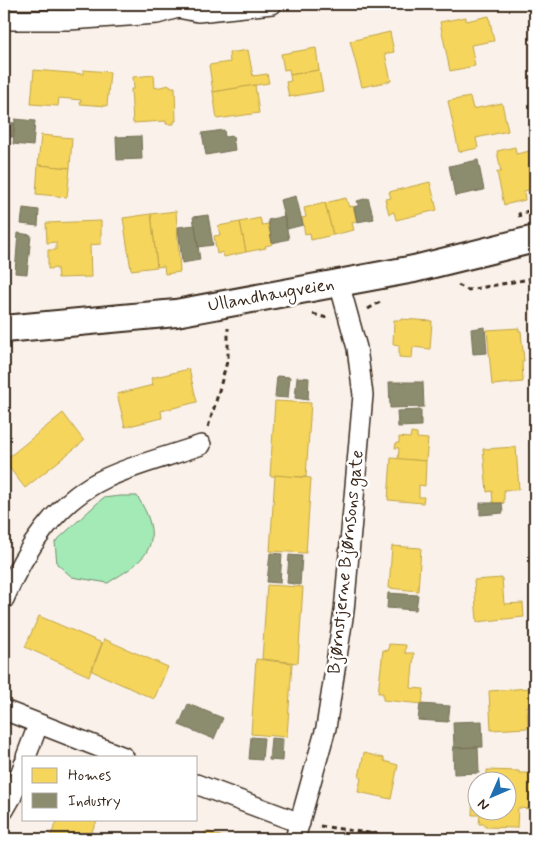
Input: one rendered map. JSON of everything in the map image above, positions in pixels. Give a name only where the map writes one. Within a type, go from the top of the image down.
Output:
[{"type":"main road","name":"Ullandhaugveien","points":[[4,329],[176,313],[414,269],[535,239]]},
{"type":"street","points":[[4,20],[68,20],[157,14],[178,6],[198,12],[272,4]]},
{"type":"street","name":"Bjørnstjerne Bjørnsons gate","points":[[298,831],[326,728],[344,611],[362,395],[357,348],[339,283]]},
{"type":"street","points":[[4,599],[11,582],[44,529],[87,488],[123,471],[201,446]]},
{"type":"street","points":[[4,710],[38,725],[121,756]]},
{"type":"street","points":[[26,756],[38,725]]},
{"type":"street","points":[[4,810],[12,796],[22,769]]},
{"type":"street","points":[[198,785],[298,831]]},
{"type":"path","points":[[454,283],[468,290],[535,278]]},
{"type":"path","points":[[201,446],[216,405],[228,358],[228,328]]},
{"type":"path","points":[[298,831],[409,839]]},
{"type":"green space","points":[[137,496],[146,512],[151,528],[151,537],[146,553],[133,566],[108,583],[72,577],[57,564],[55,542],[103,498]]},
{"type":"building: Homes","points":[[489,16],[494,41],[471,45],[475,66],[450,71],[440,22],[466,17],[466,21]]},
{"type":"building: Homes","points":[[390,32],[394,52],[385,54],[391,81],[362,87],[350,41]]},
{"type":"building: Homes","points":[[316,48],[319,70],[290,75],[289,69],[284,70],[281,54]]},
{"type":"building: Homes","points":[[248,50],[253,76],[267,74],[269,83],[213,92],[209,65],[230,62],[229,53]]},
{"type":"building: Homes","points":[[34,70],[83,74],[83,70],[110,72],[107,106],[80,104],[81,100],[59,98],[58,106],[31,104]]},
{"type":"building: Homes","points":[[319,70],[323,91],[289,97],[286,82],[291,81],[290,75]]},
{"type":"building: Homes","points":[[154,75],[155,88],[170,85],[175,87],[176,121],[174,121],[174,124],[166,124],[166,121],[133,123],[131,89],[134,89],[133,77]]},
{"type":"building: Homes","points":[[255,85],[259,113],[217,119],[213,92]]},
{"type":"building: Homes","points":[[470,97],[473,109],[502,103],[508,131],[476,138],[478,148],[459,152],[448,101]]},
{"type":"building: Homes","points":[[41,135],[72,138],[70,168],[38,165]]},
{"type":"building: Homes","points":[[515,147],[516,154],[530,151],[535,172],[535,189],[524,191],[525,200],[504,205],[497,172],[501,172],[497,151]]},
{"type":"building: Homes","points":[[38,165],[70,168],[67,197],[36,194]]},
{"type":"building: Homes","points":[[430,182],[437,210],[396,220],[394,212],[389,214],[385,199],[391,198],[389,192]]},
{"type":"building: Homes","points":[[346,198],[349,207],[353,206],[357,222],[352,223],[354,230],[333,235],[325,203]]},
{"type":"building: Homes","points":[[325,203],[333,235],[311,240],[310,233],[305,234],[302,218],[306,217],[304,208]]},
{"type":"building: Homes","points":[[176,211],[180,272],[165,274],[164,266],[157,267],[151,214]]},
{"type":"building: Homes","points":[[151,214],[157,267],[131,270],[123,218]]},
{"type":"building: Homes","points":[[260,218],[262,225],[268,224],[273,244],[265,246],[266,248],[246,252],[240,222]]},
{"type":"building: Homes","points":[[101,221],[101,244],[90,245],[91,277],[58,278],[57,268],[48,269],[48,250],[56,250],[56,242],[47,243],[46,223]]},
{"type":"building: Homes","points":[[240,222],[246,252],[224,257],[223,252],[217,254],[214,236],[220,235],[218,226]]},
{"type":"building: Homes","points":[[394,320],[432,321],[430,349],[413,347],[412,358],[399,357],[399,345],[393,344]]},
{"type":"building: Homes","points":[[519,328],[519,331],[521,331],[524,361],[522,361],[523,382],[492,385],[487,330]]},
{"type":"building: Homes","points":[[189,369],[197,402],[161,411],[162,418],[125,427],[117,394],[153,385],[151,378]]},
{"type":"building: Homes","points":[[275,401],[311,403],[306,477],[270,476]]},
{"type":"building: Homes","points":[[63,413],[84,441],[25,488],[4,461]]},
{"type":"building: Homes","points":[[411,433],[417,434],[417,438],[428,439],[426,461],[398,459],[399,448],[395,448],[396,443],[399,443],[399,437],[410,438]]},
{"type":"building: Homes","points":[[516,447],[519,489],[504,490],[504,503],[493,503],[492,491],[487,492],[483,449]]},
{"type":"building: Homes","points":[[391,458],[426,461],[425,486],[419,485],[419,497],[424,497],[423,503],[388,500]]},
{"type":"building: Homes","points":[[275,475],[311,478],[306,553],[270,551]]},
{"type":"building: Homes","points":[[392,546],[421,548],[418,591],[389,588]]},
{"type":"building: Homes","points":[[502,578],[504,604],[523,603],[524,617],[477,622],[474,580]]},
{"type":"building: Homes","points":[[267,585],[303,587],[298,663],[262,659]]},
{"type":"building: Homes","points":[[39,616],[102,643],[89,676],[25,647]]},
{"type":"building: Homes","points":[[104,639],[168,667],[154,699],[92,671]]},
{"type":"building: Homes","points":[[389,644],[406,645],[405,653],[414,653],[411,688],[424,689],[422,704],[383,700],[383,693],[378,693],[383,650],[388,651]]},
{"type":"building: Homes","points":[[256,659],[292,663],[287,737],[251,734]]},
{"type":"building: Homes","points":[[529,688],[530,706],[527,706],[528,728],[491,730],[489,691]]},
{"type":"building: Homes","points":[[364,753],[384,758],[384,761],[398,765],[391,799],[358,792]]},
{"type":"building: Homes","points":[[516,771],[519,771],[519,773],[533,773],[532,809],[518,808],[517,828],[485,827],[485,824],[479,824],[479,820],[516,820]]},
{"type":"building: Homes","points":[[58,820],[98,820],[88,839],[49,839]]},
{"type":"building: Homes","points":[[206,831],[228,839],[202,839]]},
{"type":"building: Industry","points":[[15,119],[35,121],[33,146],[13,144]]},
{"type":"building: Industry","points":[[4,122],[14,123],[13,137],[4,137]]},
{"type":"building: Industry","points":[[224,130],[225,137],[233,136],[235,150],[206,155],[202,133]]},
{"type":"building: Industry","points":[[141,136],[142,159],[117,160],[116,137]]},
{"type":"building: Industry","points":[[478,160],[484,190],[455,196],[449,166]]},
{"type":"building: Industry","points":[[296,196],[303,225],[287,229],[280,200]]},
{"type":"building: Industry","points":[[368,198],[374,219],[357,222],[354,207],[359,205],[357,201]]},
{"type":"building: Industry","points":[[23,208],[39,210],[38,226],[21,224]]},
{"type":"building: Industry","points":[[208,215],[213,245],[198,247],[193,217]]},
{"type":"building: Industry","points":[[284,216],[289,239],[272,243],[268,220]]},
{"type":"building: Industry","points":[[195,225],[200,260],[182,263],[178,227]]},
{"type":"building: Industry","points":[[18,233],[31,235],[27,274],[15,273]]},
{"type":"building: Industry","points":[[485,327],[487,353],[473,354],[471,329]]},
{"type":"building: Industry","points":[[277,376],[290,377],[288,398],[275,397]]},
{"type":"building: Industry","points":[[297,377],[309,378],[308,400],[295,398]]},
{"type":"building: Industry","points":[[389,382],[423,382],[424,407],[390,408]]},
{"type":"building: Industry","points":[[421,410],[421,426],[398,427],[397,411]]},
{"type":"building: Industry","points":[[480,503],[502,503],[503,513],[480,515]]},
{"type":"building: Industry","points":[[270,553],[282,554],[280,583],[267,582]]},
{"type":"building: Industry","points":[[289,555],[302,556],[300,585],[287,583]]},
{"type":"building: Industry","points":[[388,593],[418,595],[416,610],[387,608]]},
{"type":"building: Industry","points":[[188,704],[223,718],[214,739],[179,725]]},
{"type":"building: Industry","points":[[420,704],[450,706],[448,722],[418,720]]},
{"type":"building: Industry","points":[[482,721],[483,747],[454,748],[453,722]]},
{"type":"building: Industry","points":[[251,737],[264,738],[262,760],[249,759]]},
{"type":"building: Industry","points":[[271,738],[283,739],[282,761],[269,760]]},
{"type":"building: Industry","points":[[478,747],[479,770],[466,770],[466,774],[454,774],[453,748]]}]
